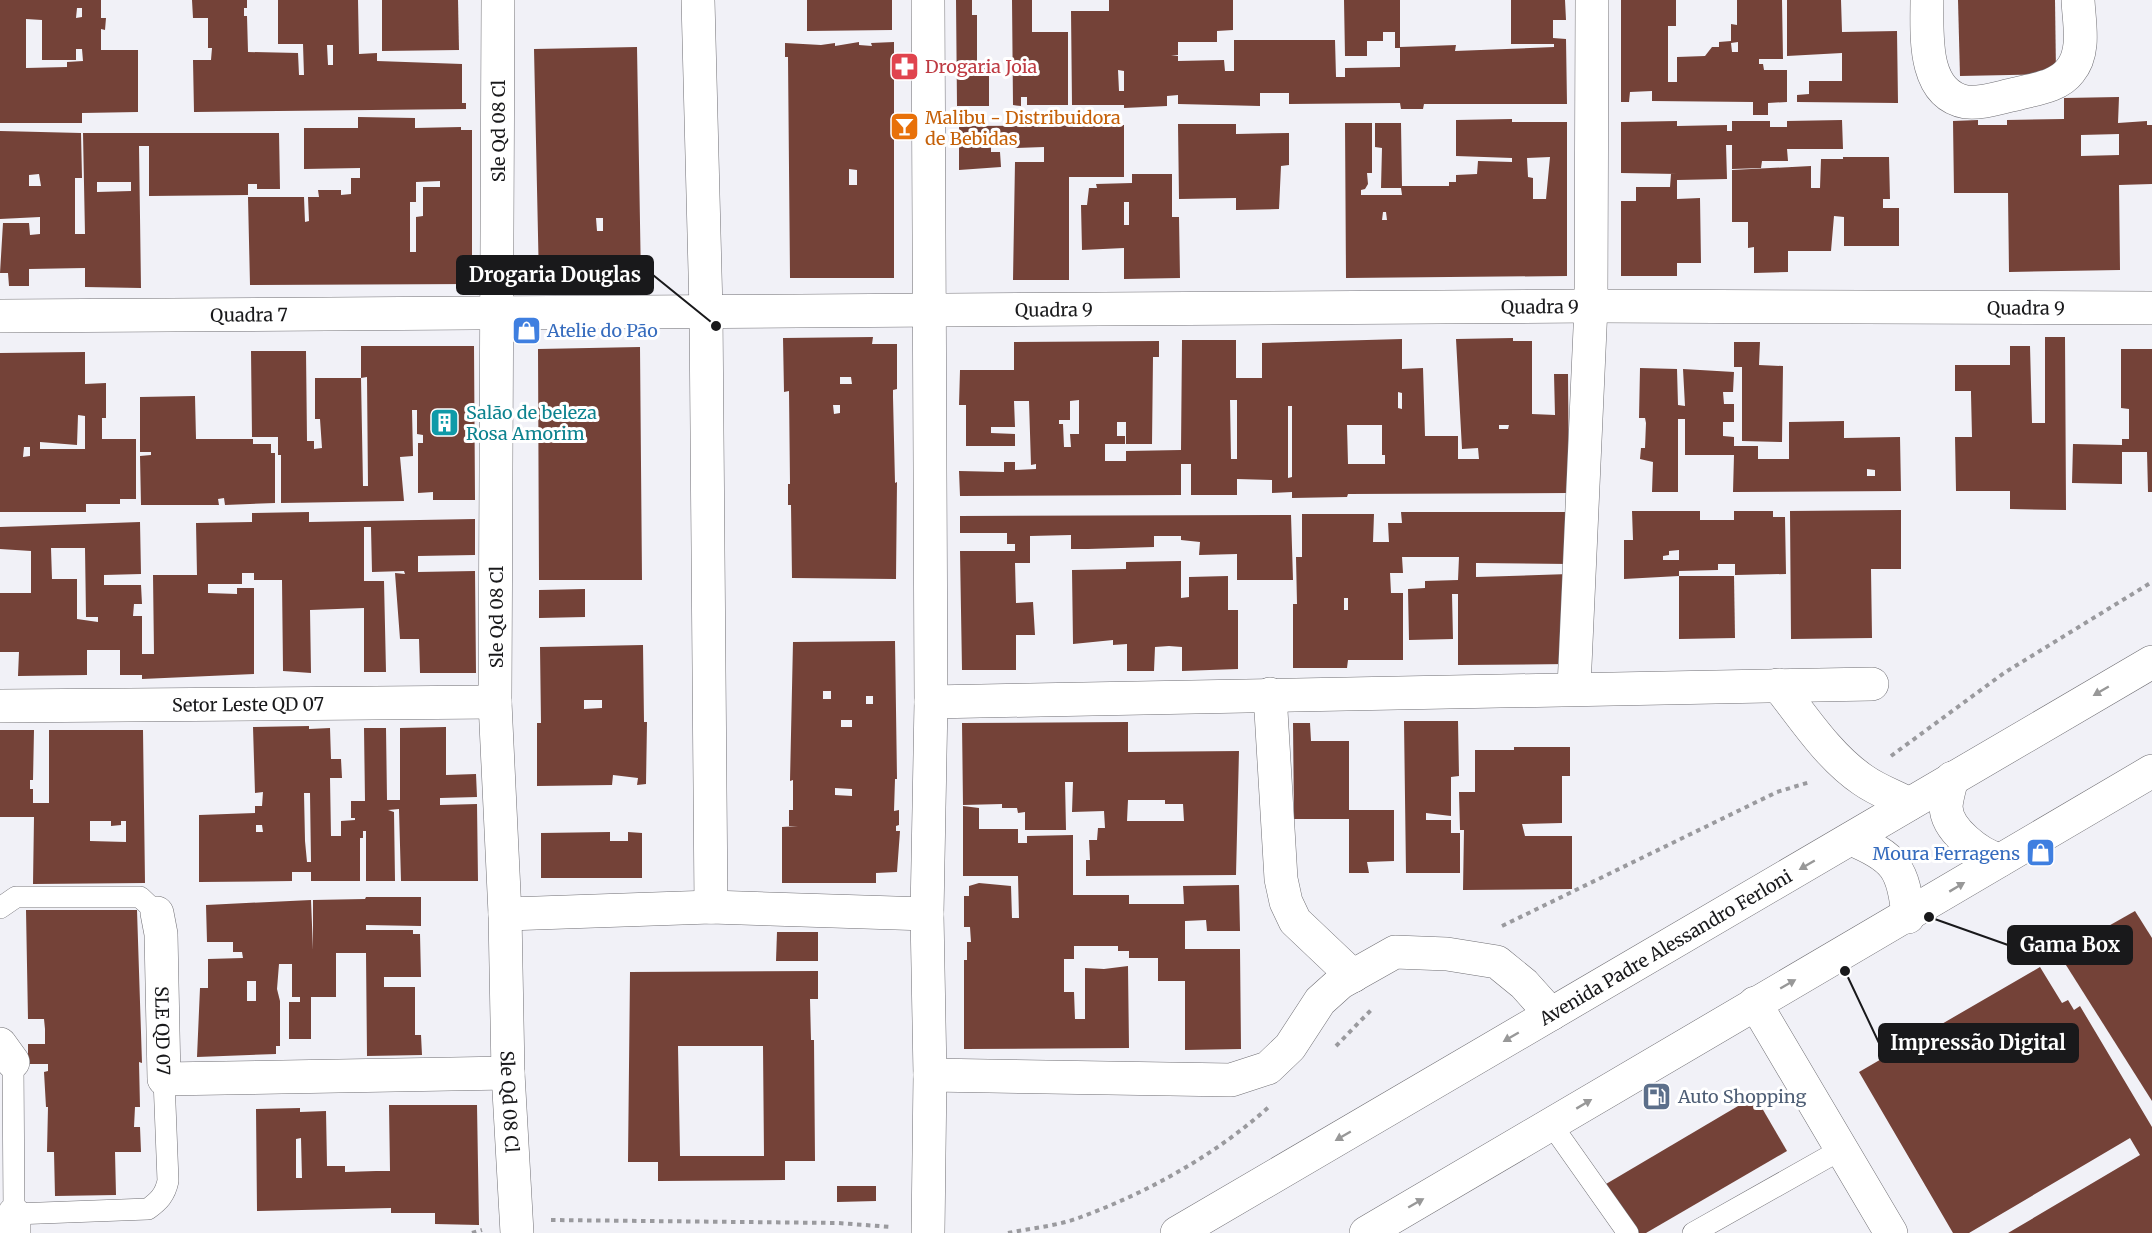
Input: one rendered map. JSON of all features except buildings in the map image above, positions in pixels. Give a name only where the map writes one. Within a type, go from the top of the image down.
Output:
[{"type":"street","name":"Sle Qd 08 Cl","points":[[498,0],[495,702],[505,914],[508,1073],[516,1226]]},
{"type":"street","points":[[698,0],[706,311],[711,907]]},
{"type":"street","points":[[928,0],[931,702],[927,914],[930,1075],[928,1232]]},
{"type":"street","points":[[1574,688],[1591,306],[1592,0]]},
{"type":"street","points":[[1927,0],[1926,47],[1939,85],[1950,97],[1968,102],[1999,98],[2054,84],[2070,72],[2080,52],[2078,0]]},
{"type":"street","name":"Quadra 9","points":[[706,311],[1591,306],[2152,308]]},
{"type":"street","name":"Quadra 7","points":[[0,316],[706,311]]},
{"type":"street","name":"Avenida Padre Alessandro Ferloni","points":[[1178,1233],[2152,662]]},
{"type":"street","points":[[931,702],[1872,684]]},
{"type":"street","points":[[1778,685],[1814,731],[1850,769],[1864,781],[1909,804]]},
{"type":"street","points":[[1270,694],[1281,879],[1286,902],[1295,921],[1353,976]]},
{"type":"street","name":"Setor Leste QD 07","points":[[0,706],[495,702]]},
{"type":"street","points":[[1372,1231],[1755,1003],[1908,916],[2152,771]]},
{"type":"street","points":[[1952,778],[1946,809],[1959,833],[1985,856],[2000,860]]},
{"type":"street","points":[[1851,839],[1880,851],[1898,870],[1906,892],[1908,916]]},
{"type":"street","points":[[505,914],[711,907],[927,914]]},
{"type":"street","name":"SLE QD 07","points":[[157,913],[161,934],[164,1079],[508,1073]]},
{"type":"street","points":[[930,1075],[1231,1080],[1269,1068],[1290,1047],[1320,1001],[1340,983],[1395,952],[1447,954],[1497,962],[1524,984],[1551,1014]]},
{"type":"street","points":[[1755,1003],[1891,1233]]},
{"type":"lane","name":"SLE QD 07","points":[[0,908],[16,897],[140,897],[157,913]]},
{"type":"lane","points":[[7,1053],[14,1223],[148,1209],[158,1201],[165,1194],[168,1181],[164,1079]]},
{"type":"lane","points":[[1551,1124],[1615,1219],[1628,1233]]},
{"type":"lane","points":[[1693,1233],[1842,1149]]},
{"type":"path","points":[[1497,928],[1777,792],[1896,755],[2004,673],[2152,582]]},
{"type":"path","points":[[1329,1053],[1375,1006]]},
{"type":"path","points":[[1008,1233],[1079,1218],[1156,1184],[1238,1135],[1280,1098]]},
{"type":"path","points":[[472,1233],[516,1226],[838,1222],[928,1232]]},
{"type":"place","name":"Drogaria Joia","points":[[904,66]]},
{"type":"place","name":"Malibu - Distribuidora de Bebidas","points":[[904,127]]},
{"type":"place","name":"Drogaria Douglas","points":[[716,326]]},
{"type":"place","name":"Atelie do Pão","points":[[526,330]]},
{"type":"place","name":"Salão de beleza Rosa Amorim","points":[[445,422]]},
{"type":"place","name":"Moura Ferragens","points":[[2041,853]]},
{"type":"place","name":"Gama Box","points":[[1929,917]]},
{"type":"place","name":"Impressão Digital","points":[[1845,971]]},
{"type":"place","name":"Auto Shopping","points":[[1657,1096]]}]
